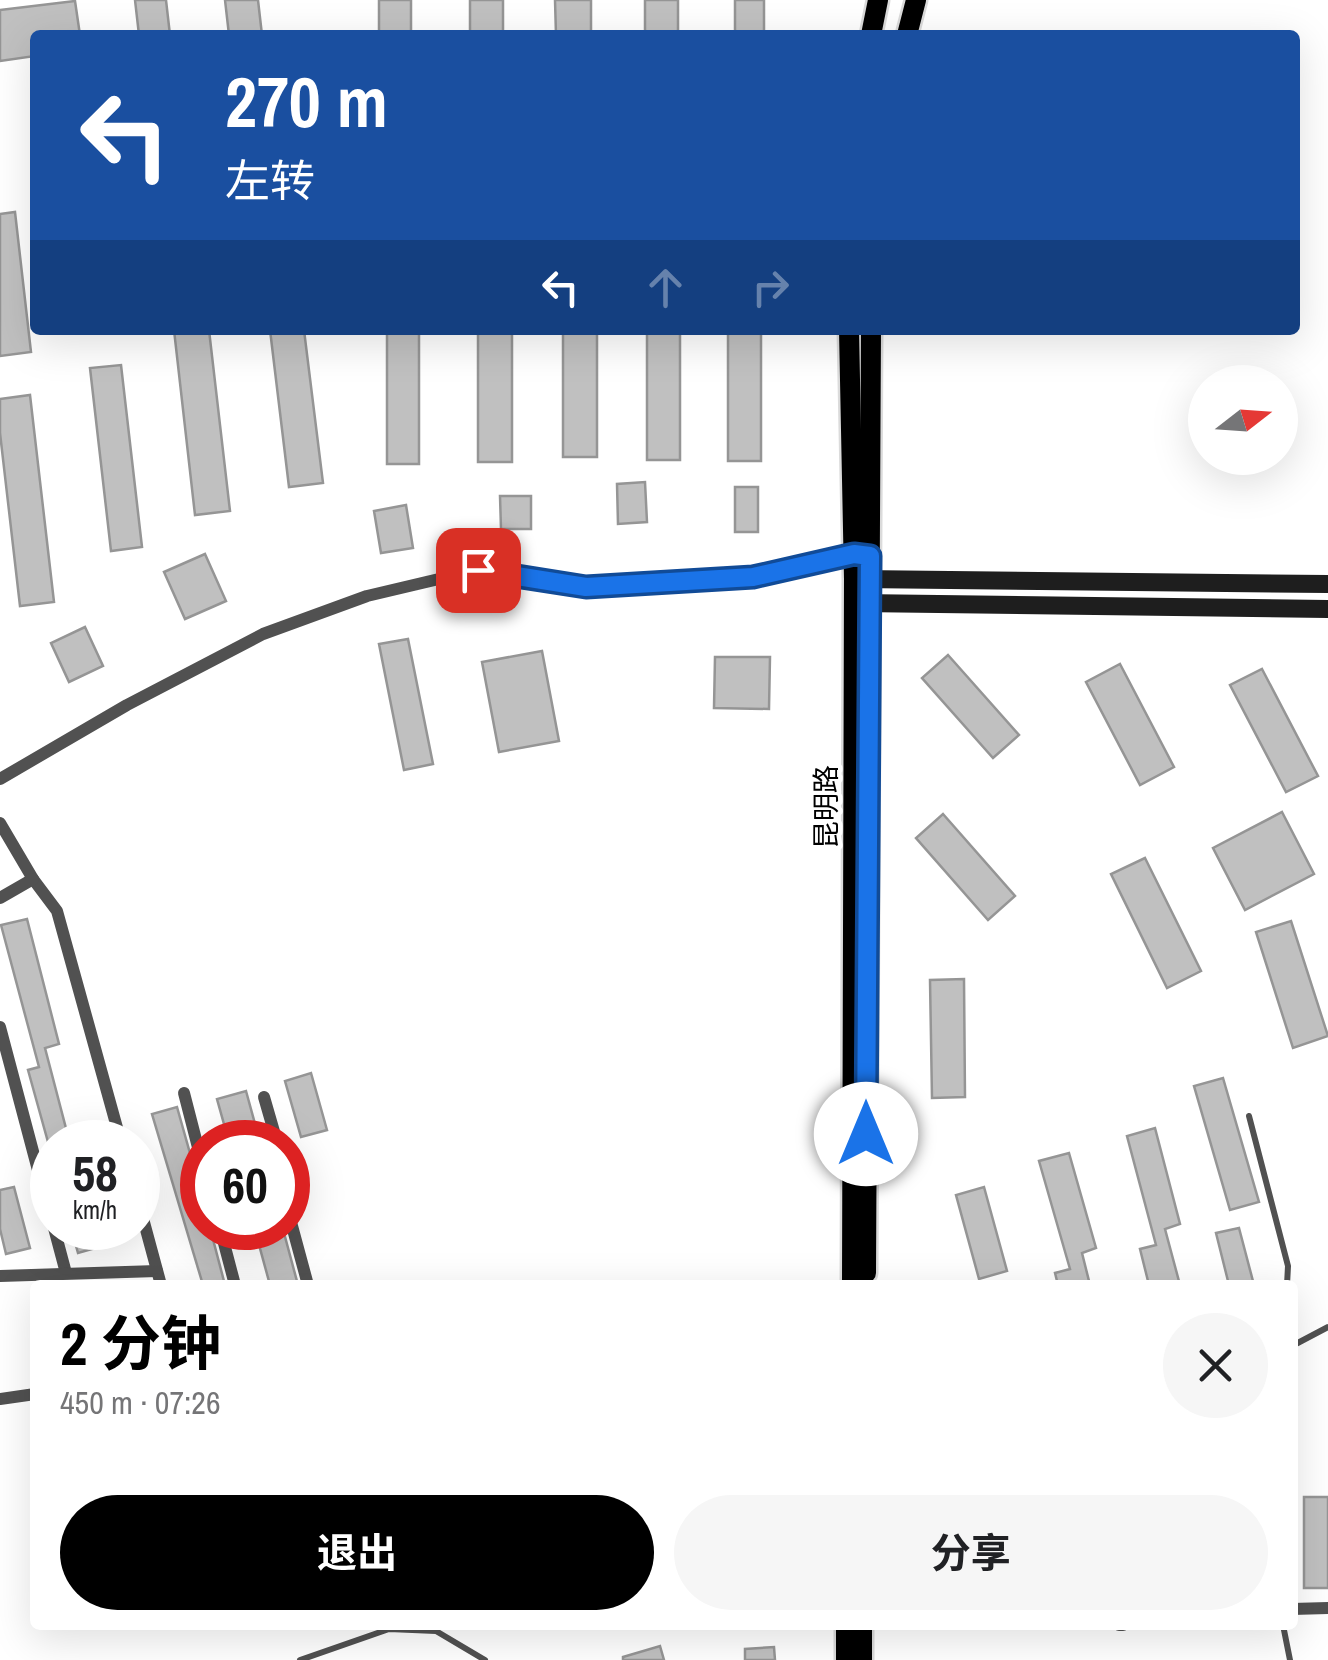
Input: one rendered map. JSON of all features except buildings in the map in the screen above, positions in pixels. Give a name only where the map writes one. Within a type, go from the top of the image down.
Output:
[{"type":"main road","points":[[872,30],[878,0]]},
{"type":"main road","points":[[908,30],[916,0]]},
{"type":"main road","name":"昆明路","points":[[849,335],[862,555]]},
{"type":"main road","name":"昆明路","points":[[866,1280],[862,555],[872,335]]},
{"type":"main road","points":[[862,579],[1328,584]]},
{"type":"main road","points":[[862,604],[1328,609]]},
{"type":"main road","name":"昆明路","points":[[852,1280],[862,604]]},
{"type":"main road","points":[[846,1630],[846,1660]]},
{"type":"main road","points":[[862,1630],[862,1660]]},
{"type":"street","points":[[0,779],[127,705],[263,634],[367,596],[478,570],[586,587],[753,577],[862,555]]},
{"type":"street","points":[[0,822],[32,880],[58,912],[116,1120]]},
{"type":"street","points":[[0,898],[32,880]]},
{"type":"street","points":[[0,1027],[30,1139]]},
{"type":"street","points":[[184,1093],[191,1120]]},
{"type":"street","points":[[264,1097],[271,1120]]},
{"type":"street","points":[[60,1250],[66,1273]]},
{"type":"street","points":[[0,1276],[66,1273],[159,1278],[151,1250]]},
{"type":"street","points":[[226,1250],[234,1280]]},
{"type":"street","points":[[299,1250],[307,1280]]},
{"type":"street","points":[[0,1399],[30,1395]]},
{"type":"street","points":[[1298,1608],[1328,1608]]},
{"type":"lane","points":[[1249,1116],[1288,1266],[1287,1280]]},
{"type":"lane","points":[[1298,1343],[1328,1327]]},
{"type":"lane","points":[[300,1660],[389,1630],[436,1631],[485,1660]]},
{"type":"lane","points":[[1284,1630],[1290,1660]]},
{"type":"route","points":[[478,570],[586,587],[753,577],[854,554],[870,556],[866,1134]]}]
